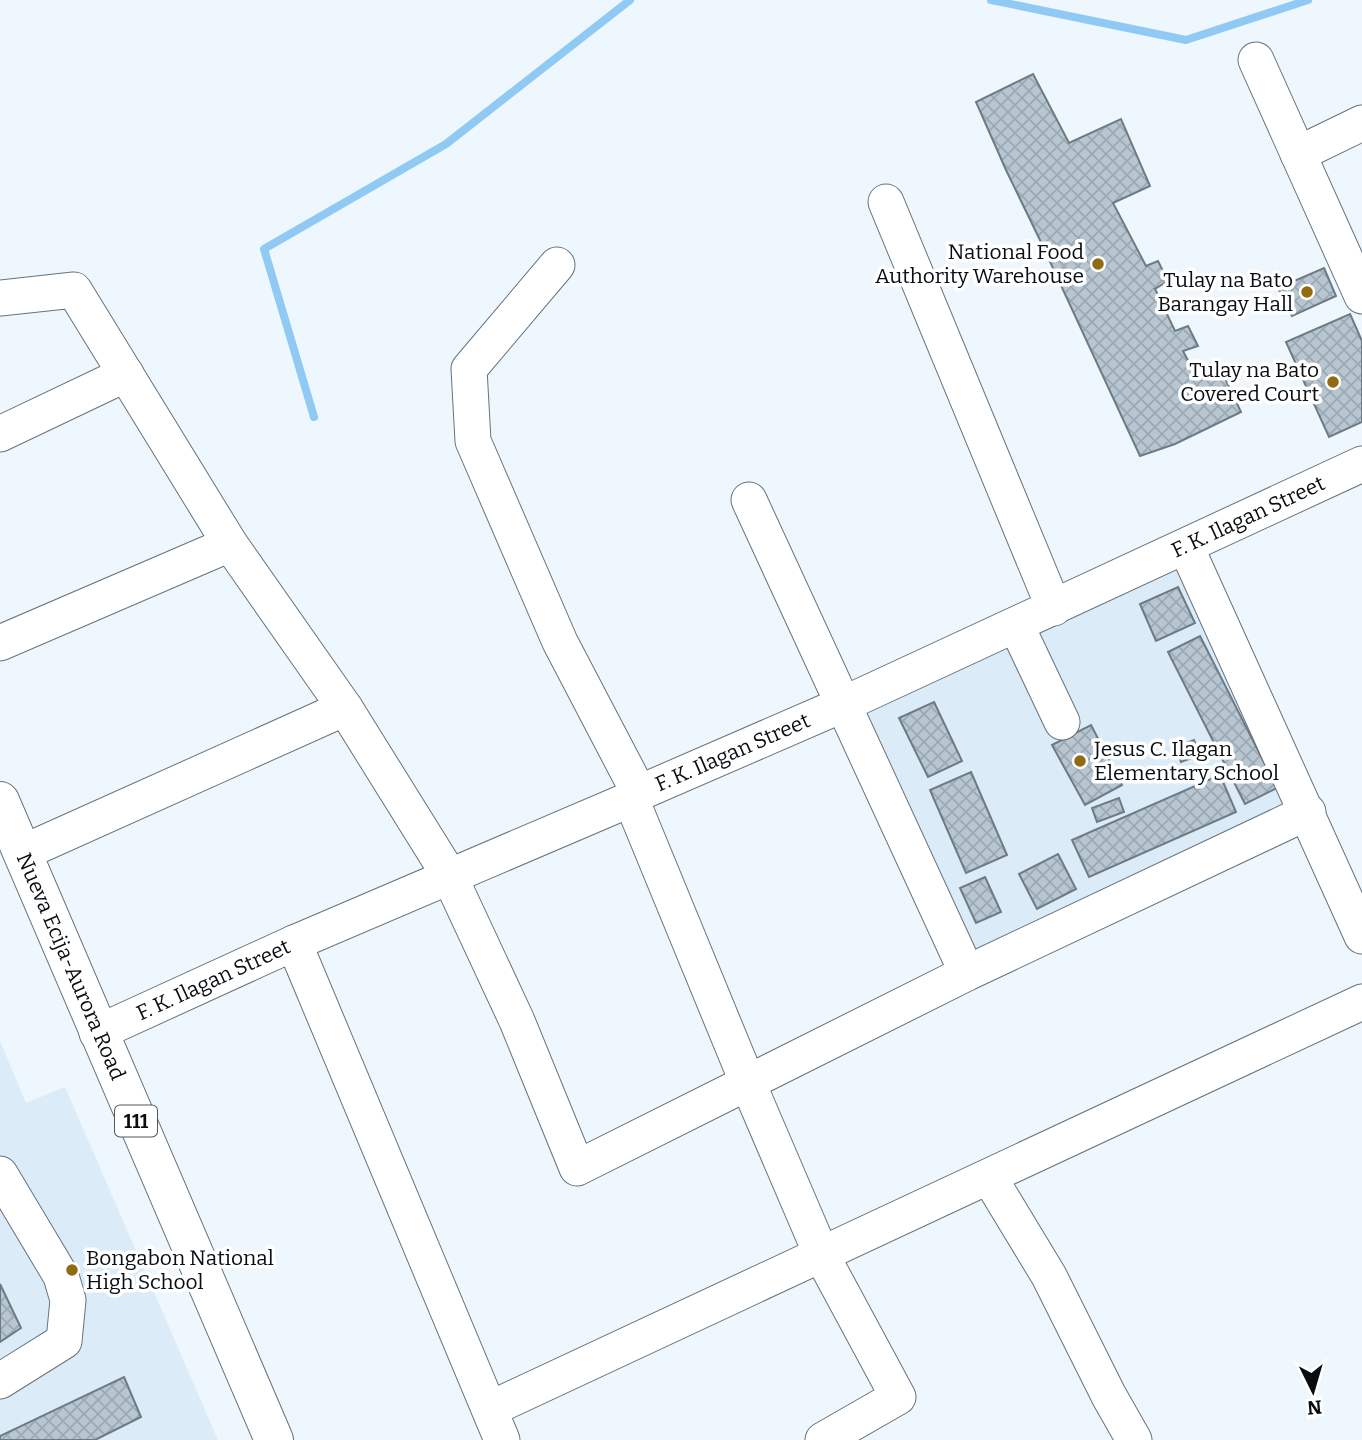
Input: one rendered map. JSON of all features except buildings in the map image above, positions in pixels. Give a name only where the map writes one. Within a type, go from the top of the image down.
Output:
[{"type":"main road","name":"Nueva Ecija-Aurora Road","points":[[0,801],[274,1440]]},
{"type":"street","points":[[1256,60],[1362,296]]},
{"type":"street","points":[[1298,154],[1362,123]]},
{"type":"street","points":[[886,202],[1054,608]]},
{"type":"street","points":[[557,265],[469,369],[473,441],[561,642],[635,796],[747,1081],[822,1256],[898,1397],[823,1440]]},
{"type":"street","points":[[0,298],[74,290],[230,544],[345,708],[449,875],[517,1021],[577,1168],[967,973],[1308,812]]},
{"type":"street","points":[[0,434],[126,374]]},
{"type":"street","name":"F. K. Ilagan Street","points":[[97,1032],[294,943],[844,704],[1362,464]]},
{"type":"street","points":[[749,500],[967,973]]},
{"type":"street","points":[[0,643],[230,544]]},
{"type":"street","points":[[1186,547],[1362,936]]},
{"type":"street","points":[[1016,625],[1062,722]]},
{"type":"street","points":[[22,853],[345,708]]},
{"type":"street","points":[[294,943],[496,1425],[822,1256],[1362,1002]]},
{"type":"street","points":[[0,1174],[61,1276],[68,1300],[64,1341],[0,1381]]},
{"type":"street","points":[[989,1177],[1049,1276],[1134,1440]]},
{"type":"shaded area","name":"Jesus C. Ilagan Elementary School","points":[[1185,565],[1293,807],[974,950],[865,715]]},
{"type":"shaded area","name":"Bongabon National High School","points":[[0,1041],[26,1103],[65,1087],[218,1440],[0,1440]]},
{"type":"waterway","points":[[314,417],[264,249],[446,144],[630,0]]},
{"type":"waterway","points":[[991,0],[1186,40],[1308,0]]},
{"type":"place","name":"National Food Authority Warehouse","points":[[1098,264]]},
{"type":"place","name":"Tulay na Bato Barangay Hall","points":[[1307,292]]},
{"type":"place","name":"Tulay na Bato Covered Court","points":[[1333,382]]},
{"type":"place","name":"Jesus C. Ilagan Elementary School","points":[[1080,761]]},
{"type":"place","name":"Bongabon National High School","points":[[72,1270]]}]
